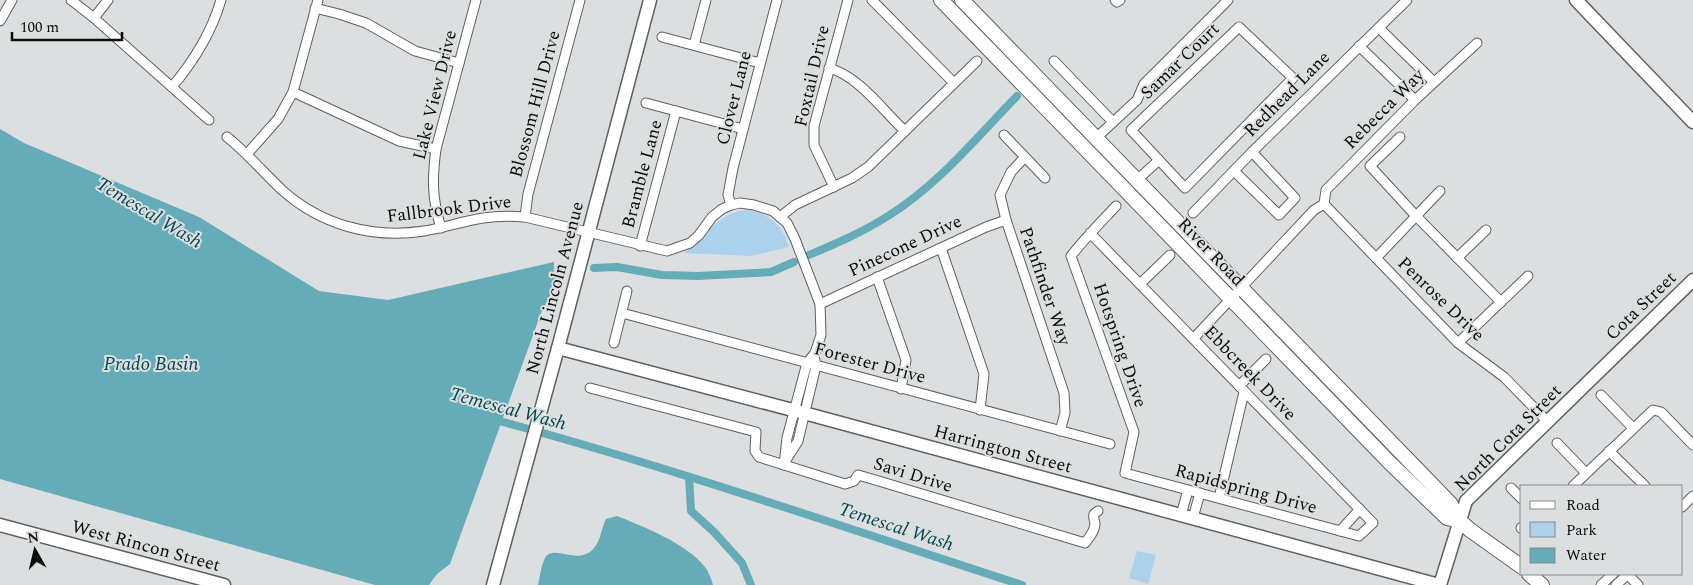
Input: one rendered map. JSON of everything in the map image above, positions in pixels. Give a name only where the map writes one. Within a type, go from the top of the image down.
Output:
[{"type":"main road","name":"River Road","points":[[941,0],[1390,464],[1447,518],[1460,521]]},
{"type":"main road","name":"River Road","points":[[967,2],[1450,504],[1460,521],[1520,567]]},
{"type":"main road","points":[[1530,575],[1542,585]]},
{"type":"street","points":[[0,21],[12,0]]},
{"type":"street","points":[[71,0],[94,18],[209,120]]},
{"type":"street","points":[[94,18],[108,0]]},
{"type":"street","points":[[172,86],[181,76],[202,43],[221,0]]},
{"type":"street","name":"Lake View Drive","points":[[440,228],[434,206],[432,183],[436,149],[476,0]]},
{"type":"street","name":"Blossom Hill Drive","points":[[525,217],[528,194],[580,0]]},
{"type":"street","name":"North Lincoln Avenue","points":[[493,585],[544,401],[650,0]]},
{"type":"street","points":[[694,45],[706,0]]},
{"type":"street","name":"Clover Lane","points":[[731,205],[728,195],[743,129],[777,0]]},
{"type":"street","name":"Foxtail Drive","points":[[834,186],[814,145],[814,126],[848,0]]},
{"type":"street","points":[[872,0],[954,83]]},
{"type":"street","points":[[1115,0],[1117,2],[1120,0]]},
{"type":"street","points":[[1096,138],[1137,100],[1144,84],[1228,0]]},
{"type":"street","name":"Redhead Lane","points":[[1193,213],[1252,152],[1407,0]]},
{"type":"street","points":[[1576,0],[1693,122]]},
{"type":"street","points":[[247,154],[278,118],[293,92],[316,4],[366,23],[415,51],[460,63]]},
{"type":"street","name":"Samar Court","points":[[1239,27],[1293,78],[1185,188],[1158,160],[1131,130],[1239,27]]},
{"type":"street","points":[[1379,28],[1434,82]]},
{"type":"street","points":[[662,37],[760,63]]},
{"type":"street","name":"Rebecca Way","points":[[1324,204],[1326,190],[1415,100],[1477,43]]},
{"type":"street","points":[[1359,46],[1415,100]]},
{"type":"street","points":[[1054,61],[1113,122]]},
{"type":"street","points":[[780,217],[795,205],[868,167],[977,62]]},
{"type":"street","points":[[830,68],[853,80],[905,131]]},
{"type":"street","points":[[293,92],[399,141],[436,149]]},
{"type":"street","points":[[646,103],[743,129]]},
{"type":"street","name":"Bramble Lane","points":[[640,246],[676,111]]},
{"type":"street","points":[[1004,135],[1045,178]]},
{"type":"street","name":"Fallbrook Drive","points":[[227,136],[288,195],[313,212],[332,222],[354,229],[378,233],[410,233],[485,218],[503,216],[525,217],[667,251],[690,243],[700,235],[712,217],[731,205]]},
{"type":"street","points":[[1400,137],[1370,166],[1416,216],[1501,302]]},
{"type":"street","points":[[1234,171],[1279,215],[1295,198],[1252,152]]},
{"type":"street","name":"Pathfinder Way","points":[[1025,157],[1010,172],[1000,195],[1006,220],[1064,393],[1064,413],[1060,431]]},
{"type":"street","points":[[1137,180],[1158,160]]},
{"type":"street","points":[[1376,258],[1440,191]]},
{"type":"street","points":[[731,205],[740,203],[754,204],[773,211],[787,223],[820,304],[821,335],[811,364],[799,411],[798,441],[785,463]]},
{"type":"street","points":[[1194,338],[1314,210],[1324,204]]},
{"type":"street","name":"Penrose Drive","points":[[1324,204],[1458,343],[1504,377],[1547,421]]},
{"type":"street","points":[[1090,234],[1116,206]]},
{"type":"street","name":"Pinecone Drive","points":[[820,304],[986,227],[1006,220]]},
{"type":"street","points":[[1457,258],[1486,230]]},
{"type":"street","name":"Ebbcreek Drive","points":[[1090,234],[1194,338],[1373,523],[1360,536]]},
{"type":"street","name":"Hotspring Drive","points":[[1090,234],[1071,256],[1134,432],[1125,473]]},
{"type":"street","points":[[941,248],[984,374],[980,410]]},
{"type":"street","points":[[1140,284],[1170,255]]},
{"type":"street","points":[[1458,343],[1528,276]]},
{"type":"street","points":[[877,277],[906,360],[901,388]]},
{"type":"street","name":"Cota Street","points":[[1614,356],[1693,280]]},
{"type":"street","points":[[614,343],[627,291]]},
{"type":"street","name":"Forester Drive","points":[[622,313],[1110,444]]},
{"type":"street","name":"Harrington Street","points":[[558,348],[799,411],[1439,585]]},
{"type":"street","name":"North Cota Street","points":[[1439,585],[1466,501],[1614,356]]},
{"type":"street","points":[[1219,498],[1242,389],[1266,359]]},
{"type":"street","name":"Savi Drive","points":[[590,388],[756,432],[755,451],[759,457],[785,463],[845,484],[854,481],[858,475],[1084,543],[1092,534],[1095,523],[1100,516],[1098,511],[1102,494]]},
{"type":"street","points":[[1600,395],[1633,428]]},
{"type":"street","points":[[1574,485],[1652,410],[1661,412],[1693,445]]},
{"type":"street","points":[[1556,443],[1586,473]]},
{"type":"street","points":[[1608,451],[1644,485]]},
{"type":"street","name":"Rapidspring Drive","points":[[1125,473],[1360,536]]},
{"type":"street","points":[[1511,488],[1520,497]]},
{"type":"street","points":[[1187,517],[1188,490]]},
{"type":"street","points":[[1187,517],[1200,493]]},
{"type":"street","points":[[1683,506],[1693,496]]},
{"type":"street","points":[[1340,531],[1360,509]]},
{"type":"street","name":"West Rincon Street","points":[[0,524],[224,585]]},
{"type":"street","points":[[1601,585],[1612,575]]},
{"type":"street","points":[[1616,585],[1627,575]]},
{"type":"street","points":[[1629,575],[1638,585]]},
{"type":"green space","points":[[747,210],[762,214],[774,222],[783,233],[789,247],[751,256],[684,253],[720,220],[728,215]]},
{"type":"green space","points":[[1137,551],[1156,555],[1148,584],[1129,578]]},
{"type":"water","name":"Prado Basin","points":[[0,129],[24,143],[199,217],[319,291],[388,300],[554,262],[553,290],[541,313],[450,564],[437,574],[429,585],[375,585],[0,479]]},
{"type":"water","points":[[617,516],[664,537],[687,550],[705,567],[713,585],[538,585],[545,558],[549,554],[561,553],[574,556],[588,553],[598,542],[606,519]]},
{"type":"waterway","points":[[809,255],[869,227],[906,204],[956,160],[1017,96]]},
{"type":"waterway","points":[[594,268],[617,267],[662,275],[698,276],[771,272],[794,262]]},
{"type":"waterway","points":[[544,282],[561,277]]},
{"type":"waterway","name":"Temescal Wash","points":[[492,419],[626,457],[1022,585]]},
{"type":"waterway","points":[[689,477],[691,511],[714,532],[742,563],[751,585]]}]
